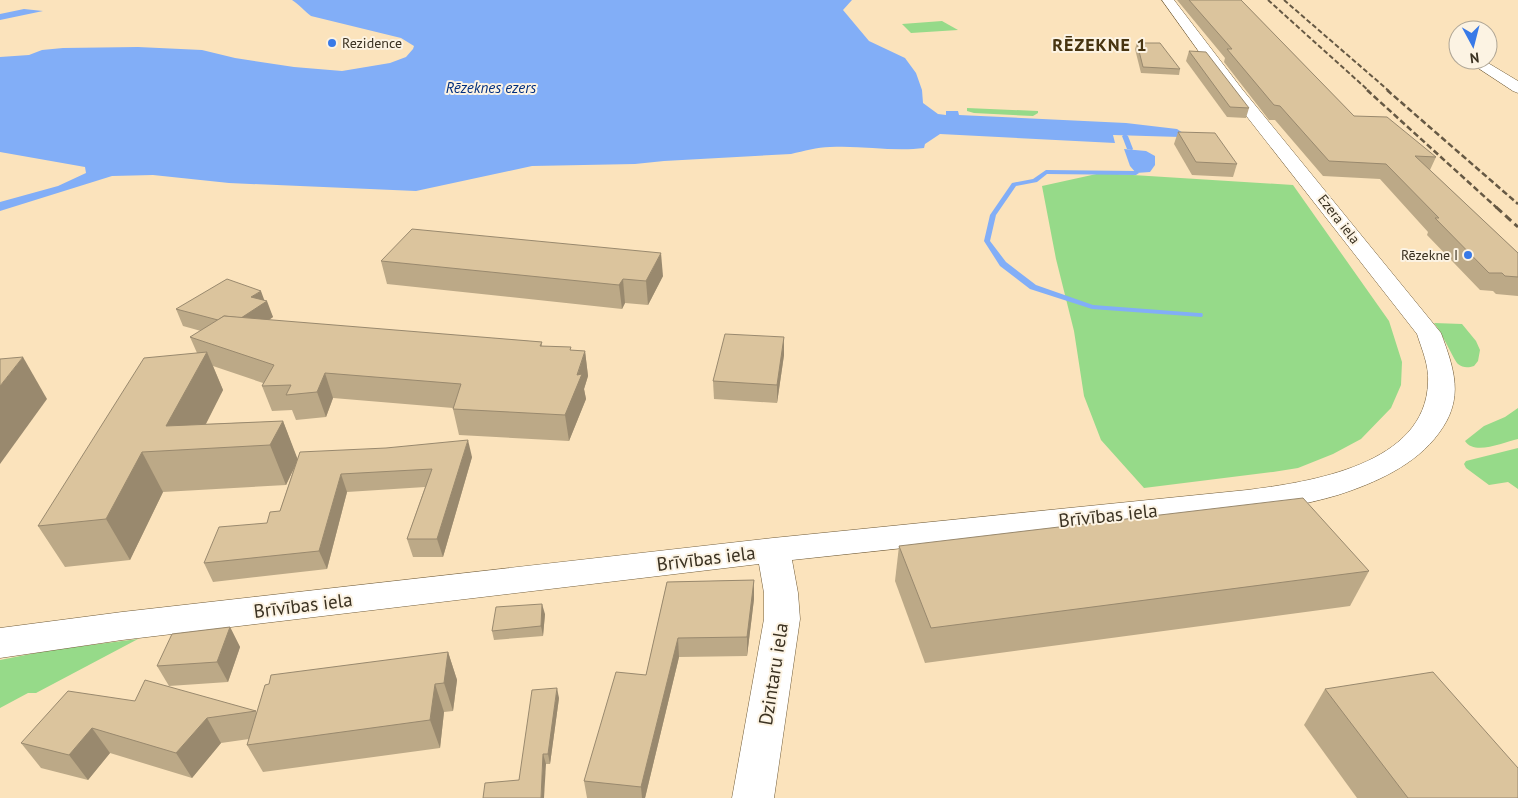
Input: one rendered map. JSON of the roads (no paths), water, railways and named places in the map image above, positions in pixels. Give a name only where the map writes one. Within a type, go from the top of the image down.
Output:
[{"type":"street","name":"Ezera iela","points":[[1168,0],[1236,92],[1429,333],[1440,365],[1441,397],[1429,427],[1404,451]]},
{"type":"street","points":[[1489,70],[1518,88]]},
{"type":"street","name":"Brīvības iela","points":[[0,643],[122,626],[773,550],[1247,501],[1312,491],[1342,482],[1376,468],[1404,451]]},
{"type":"street","name":"Dzintaru iela","points":[[753,798],[782,619],[780,585],[773,550]]},
{"type":"water","name":"Rēzeknes ezers","points":[[292,0],[852,0],[843,10],[869,41],[905,58],[916,73],[922,90],[923,103],[938,114],[946,115],[946,111],[958,111],[959,115],[1126,123],[1177,129],[1183,133],[1180,137],[1113,135],[1115,143],[940,134],[925,144],[924,148],[912,149],[825,147],[791,154],[635,164],[532,166],[416,191],[229,183],[153,175],[112,176],[0,211],[0,202],[58,186],[86,173],[85,167],[0,152],[0,57],[29,55],[42,50],[63,48],[138,47],[202,50],[235,58],[294,67],[342,71],[390,63],[406,57],[413,49],[414,46],[401,38],[311,16]]},
{"type":"water","points":[[24,9],[43,11],[0,20],[0,14]]},
{"type":"water","points":[[1124,149],[1146,151],[1155,156],[1155,165],[1150,172],[1136,173],[1130,166]]},
{"type":"waterway","points":[[1125,136],[1130,149]]},
{"type":"waterway","points":[[1136,173],[1046,172],[1035,181],[1014,184],[993,215],[987,241],[1003,264],[1033,287],[1092,307],[1199,315]]},
{"type":"railway","points":[[1268,0],[1369,91]]},
{"type":"railway","points":[[1284,0],[1389,91]]},
{"type":"railway","points":[[1367,90],[1497,208]]},
{"type":"railway","points":[[1387,90],[1518,204]]},
{"type":"railway","points":[[1496,207],[1518,227]]},
{"type":"place","name":"Rezidence","points":[[332,43]]},
{"type":"place","name":"Rēzekne I","points":[[1468,255]]},
{"type":"district","name":"RĒZEKNE 1","points":[[1100,44]]}]
